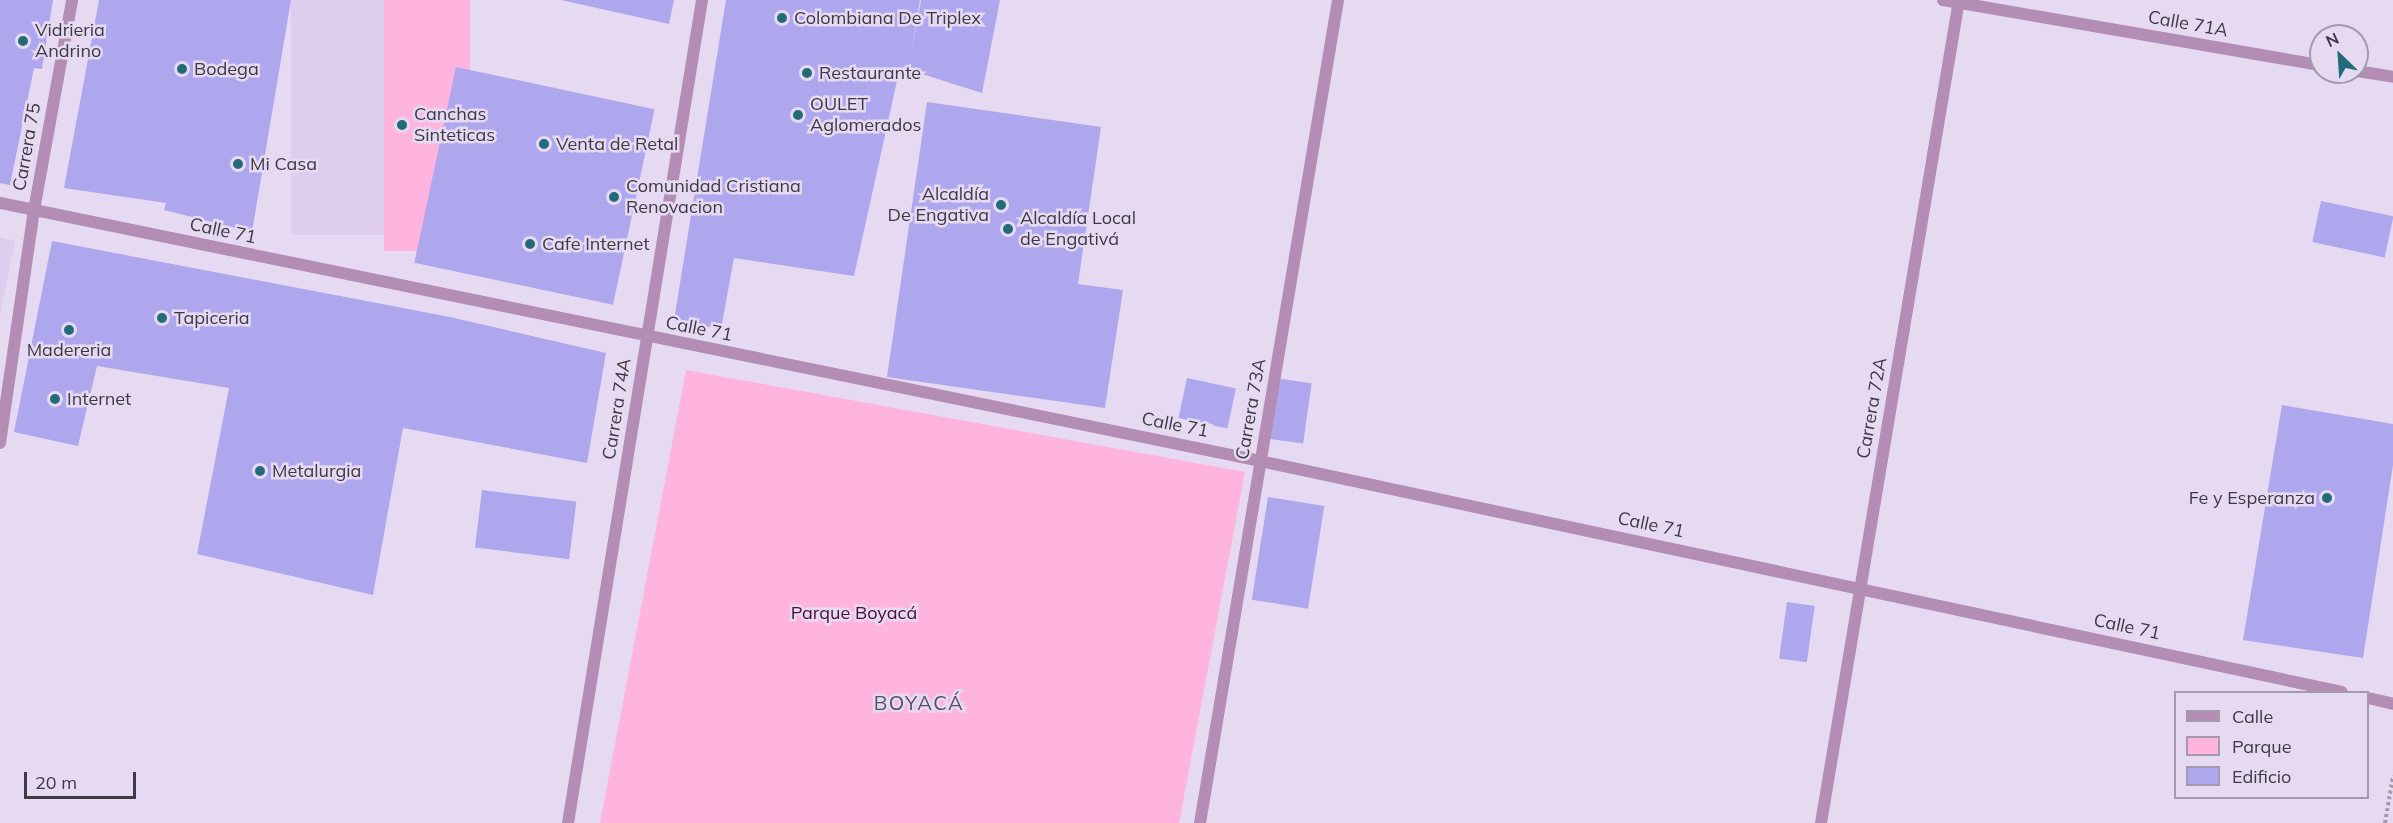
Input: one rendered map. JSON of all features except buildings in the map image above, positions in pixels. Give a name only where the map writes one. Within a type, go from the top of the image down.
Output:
[{"type":"street","name":"Carrera 75","points":[[0,443],[34,210],[72,0]]},
{"type":"street","name":"Carrera 74A","points":[[568,823],[702,0]]},
{"type":"street","name":"Carrera 73A","points":[[1200,823],[1338,0]]},
{"type":"street","name":"Calle 71A","points":[[1943,0],[2309,62]]},
{"type":"street","name":"Carrera 72A","points":[[1821,823],[1959,2]]},
{"type":"street","points":[[2369,73],[2393,77]]},
{"type":"street","name":"Calle 71","points":[[0,203],[1260,461],[2333,691]]},
{"type":"street","points":[[2369,698],[2393,704]]},
{"type":"path","points":[[2385,823],[2393,776]]},
{"type":"shaded area","points":[[291,0],[384,0],[384,235],[291,235]]},
{"type":"shaded area","points":[[0,237],[15,241],[0,315]]},
{"type":"green space","name":"Canchas Sinteticas","points":[[384,0],[470,0],[470,251],[384,251]]},
{"type":"green space","name":"Parque Boyacá","points":[[686,370],[1245,472],[1179,823],[600,823]]},
{"type":"place","name":"Colombiana De Triplex","points":[[782,18]]},
{"type":"place","name":"Vidrieria Andrino","points":[[23,41]]},
{"type":"place","name":"Bodega","points":[[182,69]]},
{"type":"place","name":"Restaurante","points":[[807,73]]},
{"type":"place","name":"OULET Aglomerados","points":[[798,115]]},
{"type":"place","name":"Canchas Sinteticas","points":[[402,125]]},
{"type":"place","name":"Venta de Retal","points":[[544,144]]},
{"type":"place","name":"Mi Casa","points":[[238,164]]},
{"type":"place","name":"Comunidad Cristiana Renovacion","points":[[614,197]]},
{"type":"place","name":"Alcaldía De Engativa","points":[[1001,205]]},
{"type":"place","name":"Alcaldía Local de Engativá","points":[[1008,229]]},
{"type":"place","name":"Cafe Internet","points":[[530,244]]},
{"type":"place","name":"Tapiceria","points":[[162,318]]},
{"type":"place","name":"Madereria","points":[[69,330]]},
{"type":"place","name":"Internet","points":[[55,399]]},
{"type":"place","name":"Metalurgia","points":[[260,471]]},
{"type":"place","name":"Fe y Esperanza","points":[[2327,498]]},
{"type":"district","name":"BOYACÁ","points":[[919,702]]}]
